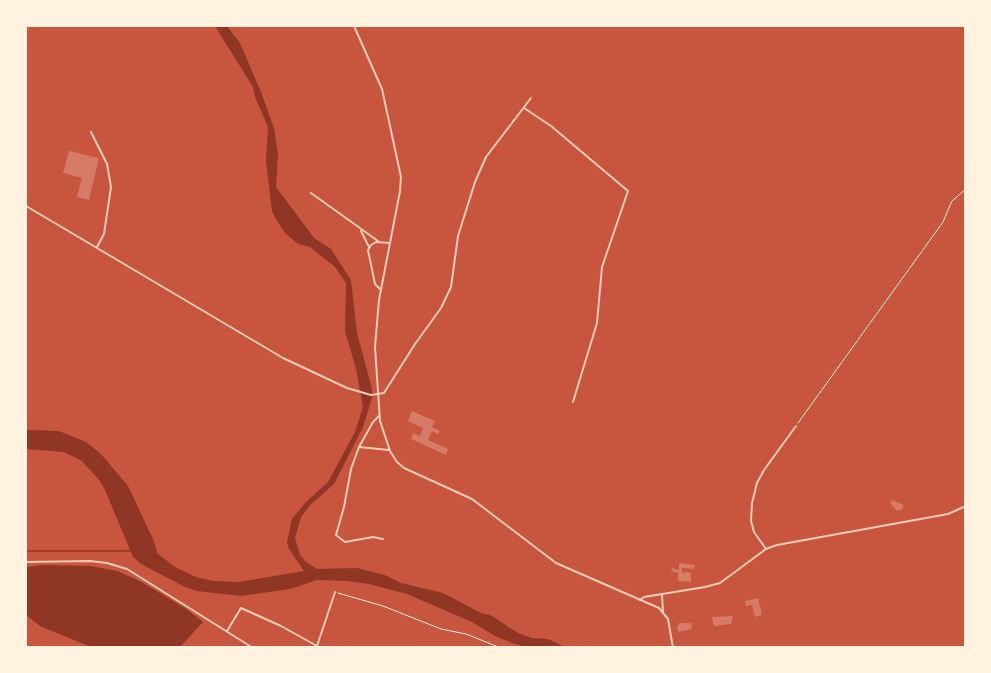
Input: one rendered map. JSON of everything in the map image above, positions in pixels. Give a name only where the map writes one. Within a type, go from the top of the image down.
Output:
[{"type":"street","points":[[354,26],[382,88],[399,163],[400,191],[381,291],[375,347],[375,394],[382,430],[390,450],[397,462],[404,468],[472,499],[556,564],[663,612]]},
{"type":"street","points":[[26,206],[284,358],[355,391],[375,394],[386,392],[415,344],[441,308],[451,287],[458,236],[475,182],[487,156],[531,98]]},
{"type":"street","points":[[524,108],[551,126],[628,191],[602,267],[597,323],[573,402]]},
{"type":"street","points":[[91,132],[107,164],[111,187],[104,234],[97,247]]},
{"type":"street","points":[[312,193],[378,242]]},
{"type":"street","points":[[361,231],[369,249]]},
{"type":"street","points":[[381,291],[375,284],[368,255],[369,249],[371,245],[378,242],[390,243]]},
{"type":"street","points":[[379,416],[359,447],[351,469],[336,535],[345,542],[373,537],[383,539]]},
{"type":"street","points":[[766,549],[754,532],[751,521],[752,503],[757,483],[764,470],[796,426]]},
{"type":"street","points":[[359,447],[390,450]]},
{"type":"street","points":[[640,600],[644,597],[720,583],[766,549],[796,541],[948,514],[966,506]]},
{"type":"street","points":[[26,562],[90,561],[127,569],[253,648]]},
{"type":"street","points":[[227,631],[241,608],[318,647],[335,592]]},
{"type":"street","points":[[662,594],[663,612],[670,624],[673,648]]},
{"type":"path","points":[[796,426],[943,222],[952,201],[966,189]]},
{"type":"path","points":[[335,592],[383,606],[441,629],[466,634],[501,648]]},
{"type":"shaded area","points":[[215,26],[227,26],[240,43],[261,92],[274,128],[278,155],[276,187],[314,238],[331,249],[351,280],[357,333],[372,389],[372,398],[363,427],[334,484],[310,505],[301,517],[295,538],[300,555],[317,569],[357,568],[385,575],[401,583],[443,593],[481,613],[490,615],[518,633],[532,638],[548,639],[565,647],[526,647],[515,644],[495,636],[472,622],[407,594],[369,584],[317,580],[290,589],[241,596],[197,591],[185,587],[141,564],[133,557],[105,490],[82,461],[64,452],[26,449],[26,430],[59,431],[86,442],[101,454],[128,486],[158,554],[175,567],[196,577],[213,581],[239,582],[304,571],[289,549],[287,542],[292,519],[305,503],[328,482],[355,432],[363,407],[356,369],[345,331],[346,283],[334,266],[310,247],[298,244],[285,233],[276,219],[272,211],[266,161],[268,127],[253,87]]},
{"type":"shaded area","points":[[91,566],[117,571],[138,580],[185,608],[203,622],[180,647],[91,647],[40,626],[26,615],[26,567]]},
{"type":"building","points":[[69,151],[99,158],[89,200],[77,197],[82,178],[63,173]]},
{"type":"building","points":[[412,411],[435,421],[432,427],[440,431],[438,434],[432,431],[428,440],[448,449],[446,455],[411,439],[413,433],[420,436],[423,428],[408,421]]},
{"type":"building","points":[[893,500],[903,505],[900,511],[898,509],[897,511],[890,503]]},
{"type":"building","points":[[679,563],[695,565],[694,569],[682,568],[682,573],[691,573],[691,582],[678,581],[678,573],[671,571],[672,568],[679,570]]},
{"type":"building","points":[[758,598],[762,615],[755,617],[752,605],[746,606],[745,601]]},
{"type":"building","points":[[733,616],[731,624],[714,626],[712,617]]},
{"type":"building","points":[[679,623],[691,623],[692,629],[678,632]]},
{"type":"waterway","points":[[26,551],[130,551]]}]
